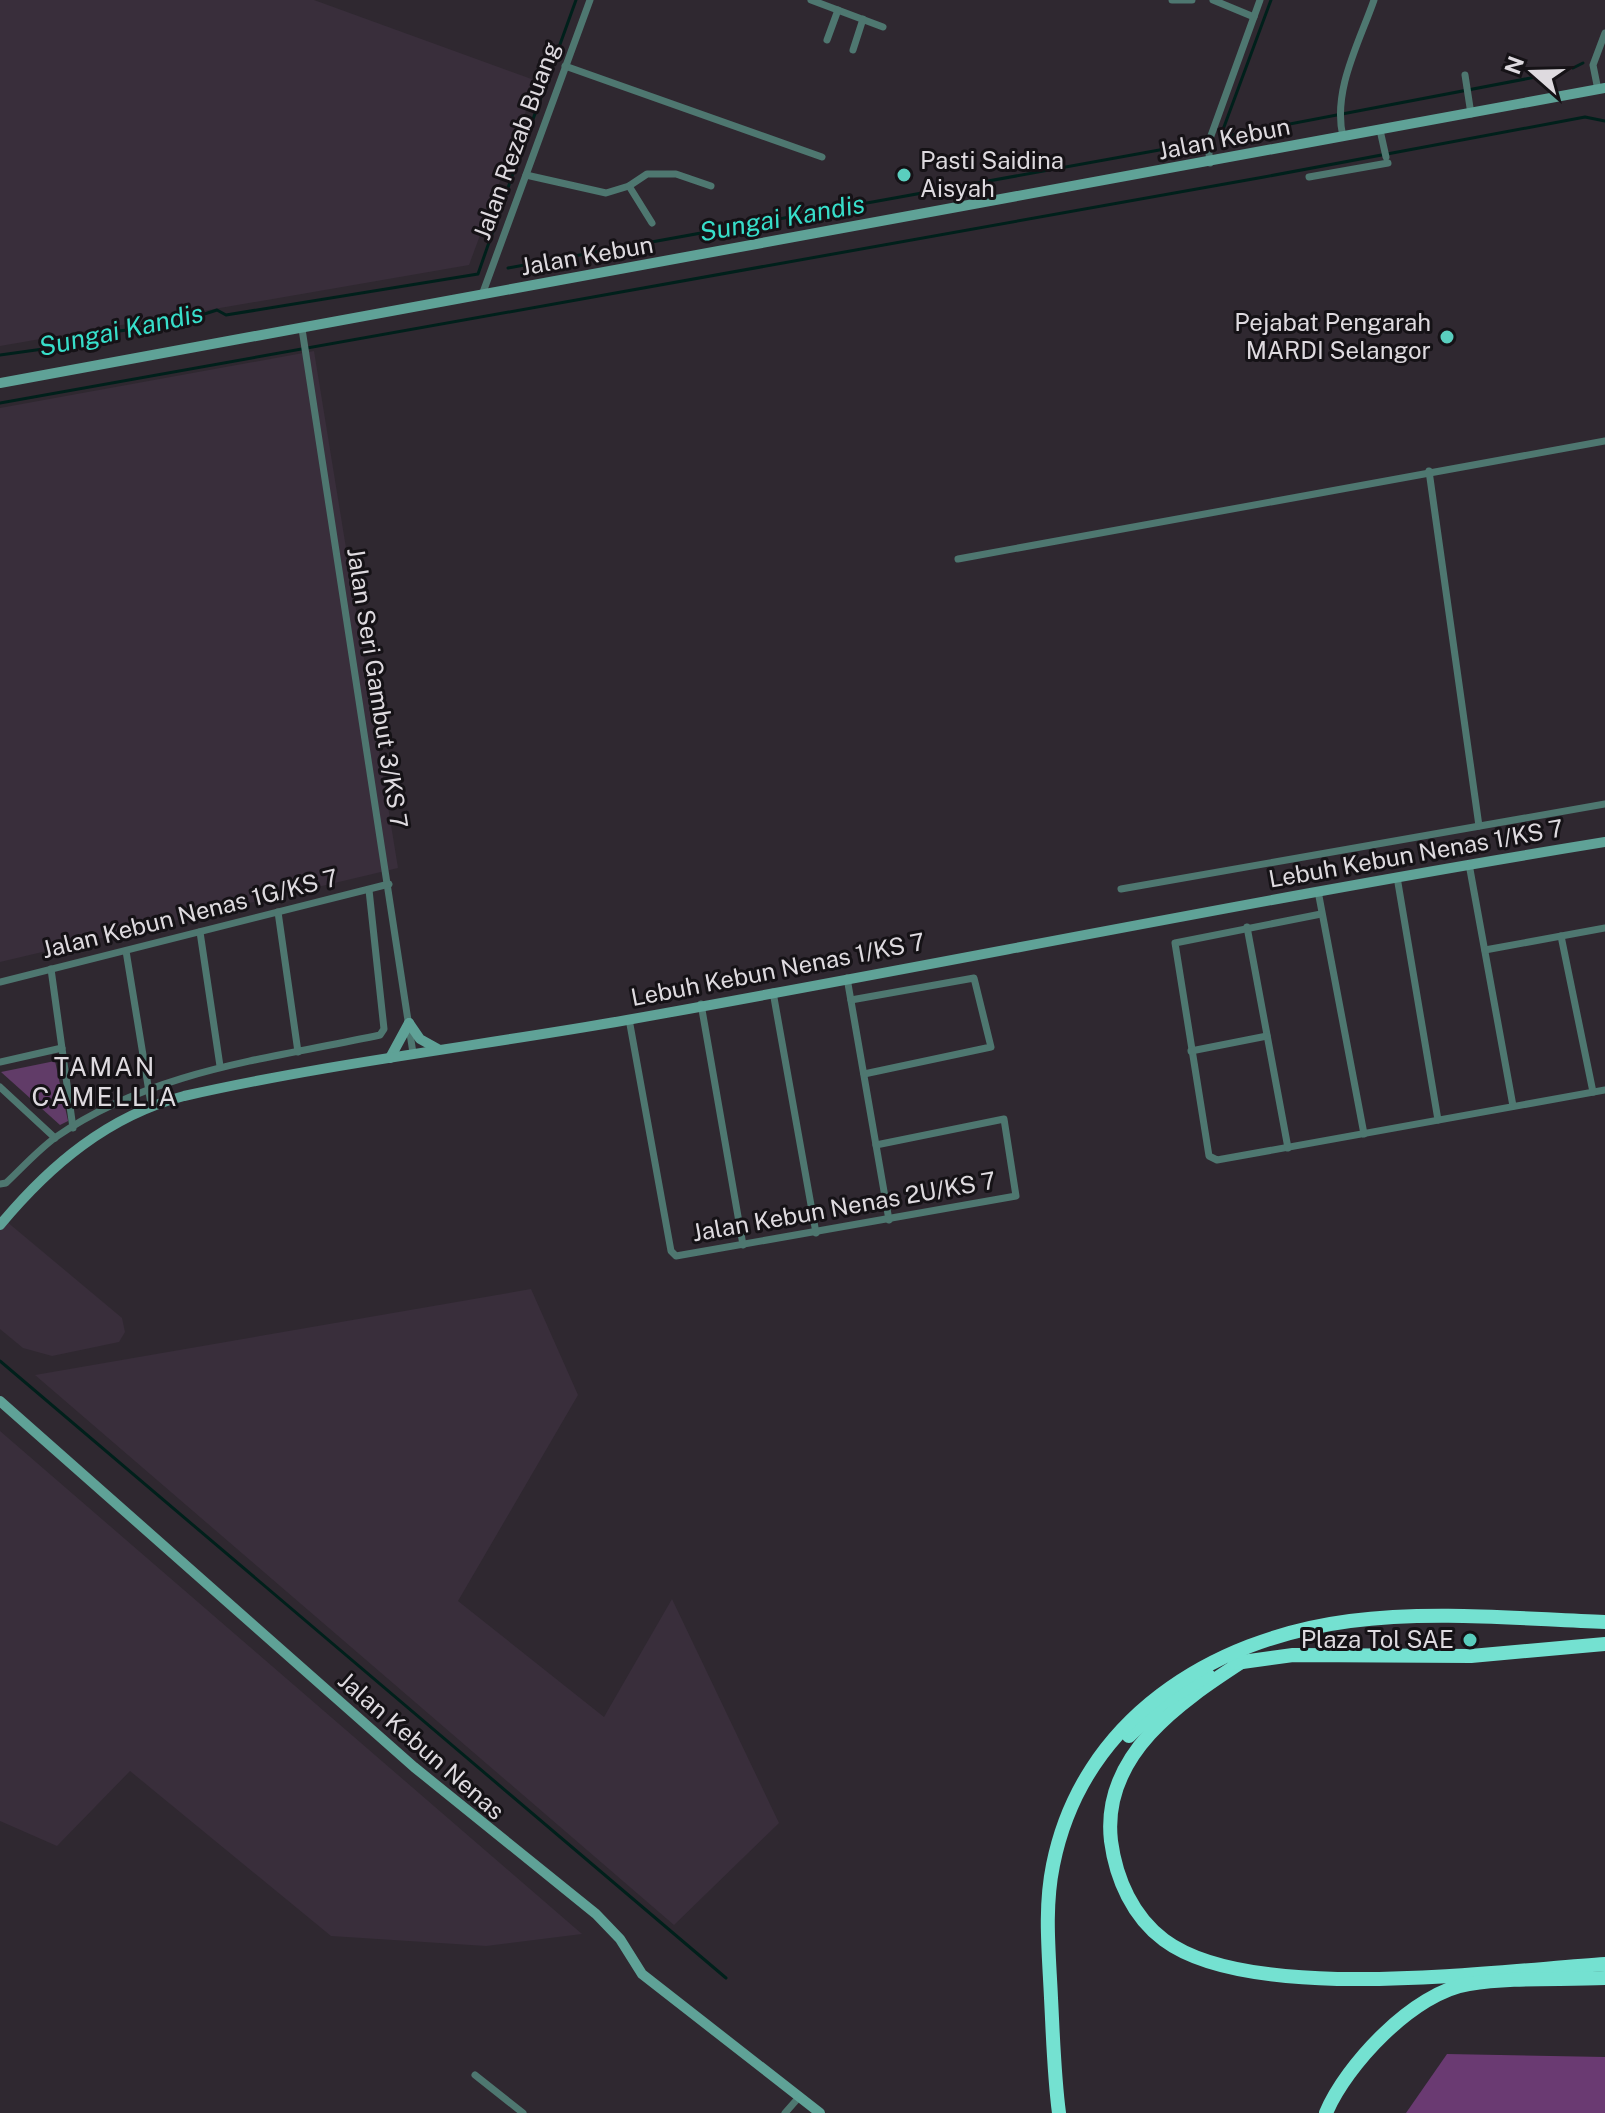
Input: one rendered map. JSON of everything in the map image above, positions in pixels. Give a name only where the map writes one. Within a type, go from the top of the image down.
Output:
[{"type":"highway","points":[[1059,2113],[1047,1917],[1053,1866],[1078,1789],[1120,1729],[1182,1678],[1264,1640],[1351,1621],[1471,1617],[1605,1622]]},
{"type":"highway","points":[[1129,1736],[1182,1689],[1243,1661],[1309,1654],[1471,1656],[1605,1644]]},
{"type":"highway","points":[[1243,1661],[1157,1725],[1128,1762],[1115,1797],[1111,1828],[1114,1856],[1123,1887],[1130,1904],[1164,1941],[1208,1962],[1239,1971],[1354,1980],[1605,1964]]},
{"type":"highway","points":[[1326,2113],[1344,2078],[1365,2051],[1421,2006],[1466,1984],[1605,1978]]},
{"type":"street","points":[[811,0],[883,27]]},
{"type":"street","points":[[1172,0],[1182,3],[1192,0]]},
{"type":"street","points":[[1213,0],[1254,17]]},
{"type":"street","points":[[1210,163],[1208,144],[1260,0]]},
{"type":"street","points":[[1343,137],[1339,109],[1374,0]]},
{"type":"street","name":"Jalan Rezab Buang","points":[[482,295],[565,66],[585,1]]},
{"type":"street","points":[[827,40],[838,10]]},
{"type":"street","points":[[853,50],[863,19]]},
{"type":"street","points":[[1601,89],[1593,65],[1605,33]]},
{"type":"street","points":[[565,66],[822,157]]},
{"type":"street","points":[[1465,75],[1471,114]]},
{"type":"street","name":"Jalan Kebun","points":[[0,383],[1601,89]]},
{"type":"street","points":[[1309,177],[1387,160],[1380,130]]},
{"type":"street","points":[[526,175],[606,193],[629,186],[647,174],[676,174],[711,186]]},
{"type":"street","points":[[629,186],[652,223]]},
{"type":"street","name":"Jalan Seri Gambut 3/KS 7","points":[[302,329],[413,1053]]},
{"type":"street","points":[[958,559],[1605,441]]},
{"type":"street","points":[[1429,471],[1479,826]]},
{"type":"street","points":[[1121,889],[1605,804]]},
{"type":"street","name":"Lebuh Kebun Nenas 1/KS 7","points":[[0,1225],[76,1148],[151,1104],[222,1087],[629,1019],[1318,891],[1605,842]]},
{"type":"street","points":[[1469,864],[1513,1106]]},
{"type":"street","points":[[1397,877],[1438,1120]]},
{"type":"street","name":"Jalan Kebun Nenas 1G/KS 7","points":[[0,982],[389,884]]},
{"type":"street","points":[[0,1184],[6,1183],[55,1138],[148,1088],[220,1066],[380,1035],[384,1029],[369,890]]},
{"type":"street","points":[[1318,891],[1364,1134]]},
{"type":"street","points":[[278,912],[298,1052]]},
{"type":"street","points":[[1321,914],[1175,943],[1209,1156],[1217,1160],[1605,1090]]},
{"type":"street","points":[[1247,927],[1288,1148]]},
{"type":"street","points":[[1485,950],[1605,928]]},
{"type":"street","points":[[200,932],[220,1066]]},
{"type":"street","points":[[1561,936],[1593,1092]]},
{"type":"street","points":[[126,951],[151,1104]]},
{"type":"street","points":[[51,969],[73,1128]]},
{"type":"street","points":[[847,978],[889,1220]]},
{"type":"street","points":[[851,1000],[972,978],[979,986],[991,1047],[864,1074]]},
{"type":"street","points":[[773,992],[816,1233]]},
{"type":"street","points":[[701,1004],[743,1245]]},
{"type":"street","name":"Jalan Kebun Nenas 2U/KS 7","points":[[629,1019],[673,1254],[743,1245],[1014,1198],[1017,1191],[1004,1119],[876,1145]]},
{"type":"street","points":[[390,1058],[409,1023],[420,1039],[438,1049]]},
{"type":"street","points":[[1191,1051],[1267,1036]]},
{"type":"street","points":[[0,1062],[62,1048]]},
{"type":"street","points":[[0,1087],[55,1138]]},
{"type":"street","name":"Jalan Kebun Nenas","points":[[0,1401],[202,1576],[384,1741],[516,1853],[596,1914],[620,1939],[642,1974],[748,2060],[820,2113]]},
{"type":"street","points":[[475,2075],[523,2113]]},
{"type":"street","points":[[785,2113],[800,2096]]},
{"type":"shaded area","points":[[0,0],[314,0],[537,81],[469,265],[0,346]]},
{"type":"shaded area","points":[[314,351],[398,868],[0,962],[0,408]]},
{"type":"shaded area","points":[[55,1061],[68,1121],[60,1125],[1,1072]]},
{"type":"shaded area","points":[[0,1216],[122,1318],[125,1332],[119,1342],[52,1356],[23,1348],[0,1329]]},
{"type":"shaded area","points":[[531,1289],[578,1395],[458,1601],[604,1717],[672,1599],[779,1823],[674,1925],[35,1375]]},
{"type":"shaded area","points":[[0,1431],[582,1934],[486,1946],[331,1936],[130,1771],[57,1846],[0,1821]]},
{"type":"shaded area","points":[[1447,2054],[1605,2057],[1605,2113],[1406,2113]]},
{"type":"waterway","points":[[532,122],[576,0]]},
{"type":"waterway","points":[[1221,135],[1271,0]]},
{"type":"waterway","name":"Sungai Kandis","points":[[1573,68],[1583,63]]},
{"type":"waterway","name":"Sungai Kandis","points":[[1221,137],[1562,72]]},
{"type":"waterway","points":[[0,403],[1585,117],[1605,121]]},
{"type":"waterway","name":"Sungai Kandis","points":[[0,355],[79,344],[110,332],[167,326],[217,310],[226,315],[478,274],[526,136]]},
{"type":"waterway","name":"Sungai Kandis","points":[[508,268],[1198,143]]},
{"type":"waterway","points":[[0,1361],[726,1978]]},
{"type":"place","name":"Pasti Saidina Aisyah","points":[[904,175]]},
{"type":"place","name":"Pejabat Pengarah MARDI Selangor","points":[[1447,337]]},
{"type":"place","name":"Plaza Tol SAE","points":[[1470,1640]]},
{"type":"district","name":"TAMAN CAMELLIA","points":[[105,1082]]}]
